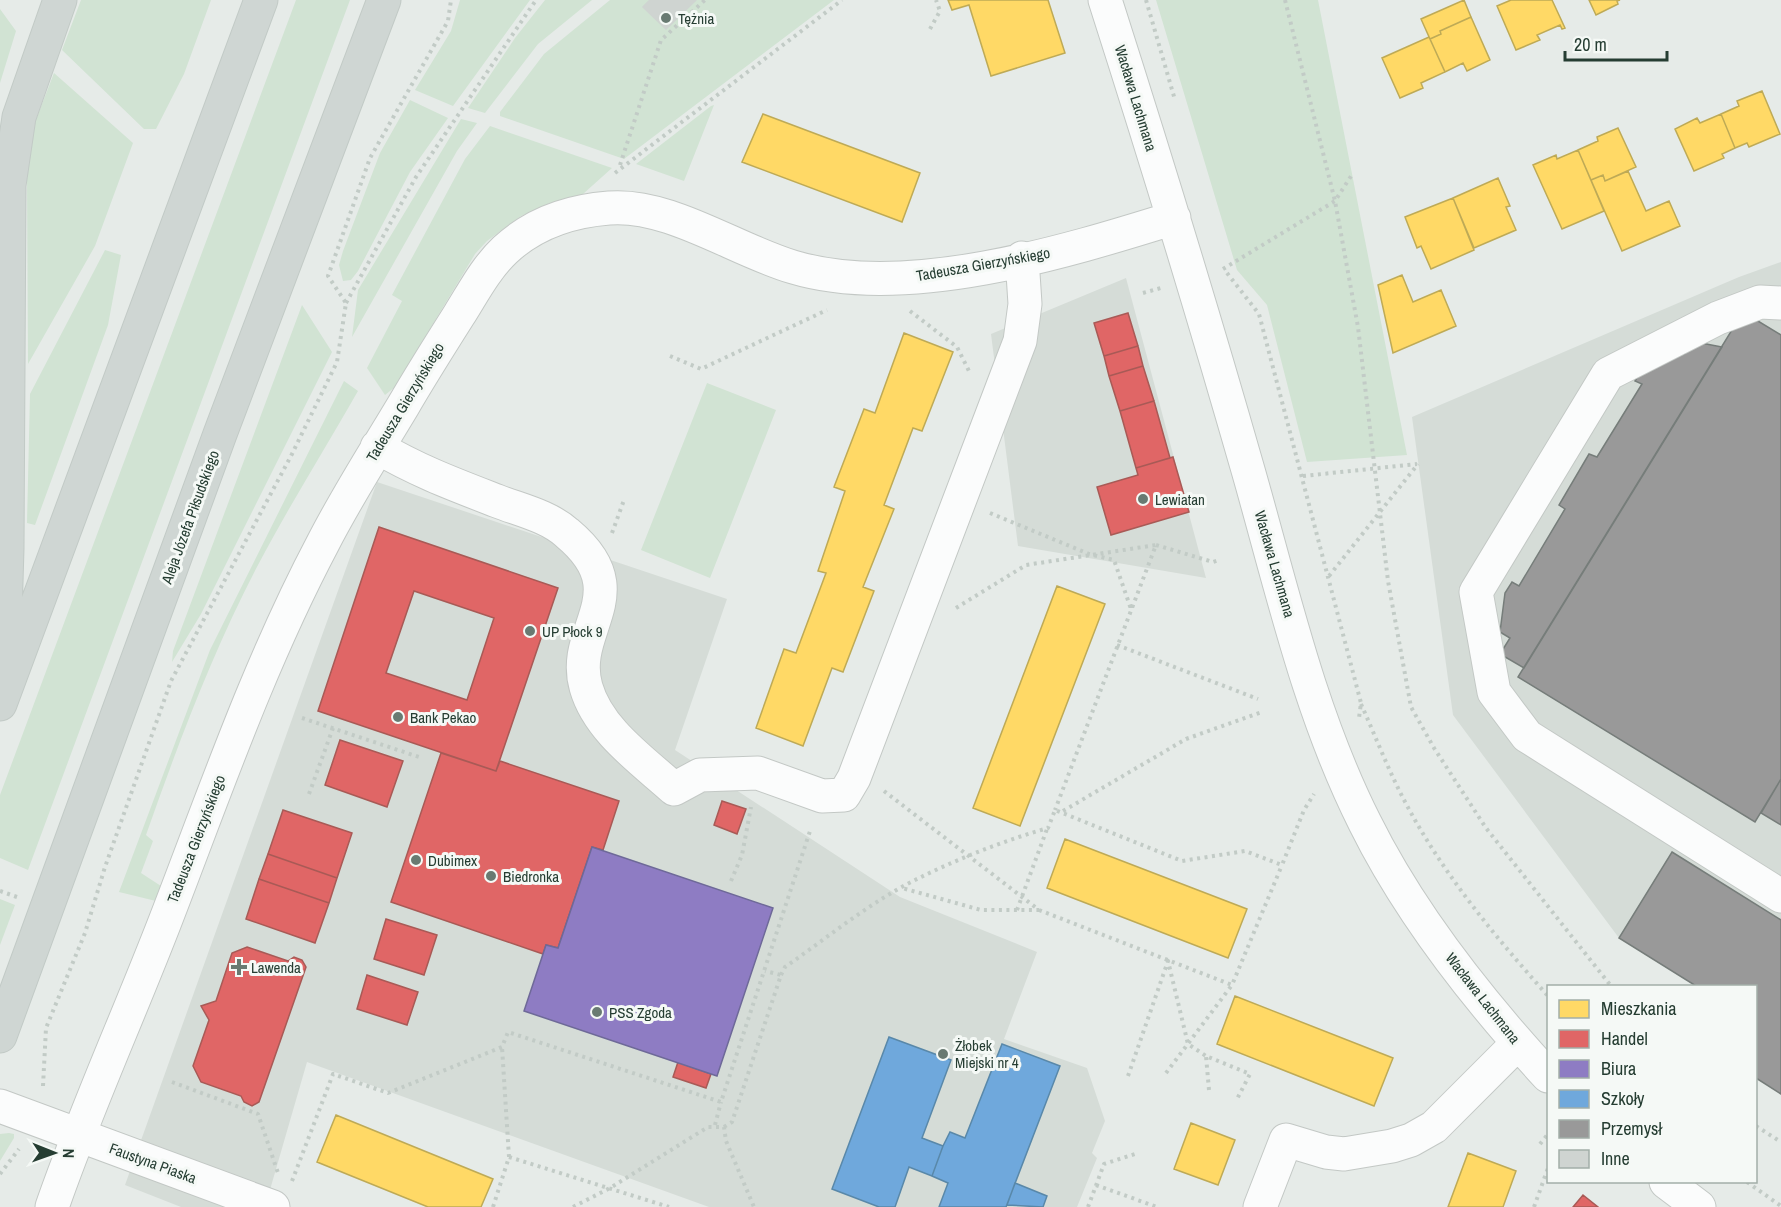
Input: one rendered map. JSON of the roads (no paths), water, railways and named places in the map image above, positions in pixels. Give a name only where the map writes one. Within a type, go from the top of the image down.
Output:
[{"type":"main road","points":[[0,651],[7,245],[13,145],[19,117],[60,0]]},
{"type":"main road","points":[[0,704],[261,0]]},
{"type":"main road","name":"Aleja Józefa Piłsudskiego","points":[[0,1036],[220,434],[384,0]]},
{"type":"street","name":"Wacława Lachmana","points":[[1106,0],[1193,281],[1310,689],[1335,761],[1366,826],[1415,908],[1481,999],[1547,1075]]},
{"type":"street","name":"Tadeusza Gierzyńskiego","points":[[52,1207],[250,702],[322,544],[377,447],[491,264],[509,246],[540,225],[577,212],[611,208],[653,211],[793,267],[832,276],[890,278],[939,275],[1074,248],[1174,218]]},
{"type":"street","points":[[377,447],[416,470],[552,522],[581,546],[598,573],[600,586],[597,613],[582,666],[586,688],[603,721],[674,789],[700,775],[758,773],[822,796],[844,795],[854,778],[1020,341],[1024,304],[1023,258]]},
{"type":"street","points":[[1781,303],[1760,302],[1718,318],[1608,374],[1476,592],[1494,692],[1527,736],[1781,896]]},
{"type":"street","points":[[1260,1207],[1286,1140],[1326,1152],[1344,1154],[1392,1146],[1412,1140],[1434,1127],[1518,1043]]},
{"type":"street","name":"Faustyna Piaska","points":[[0,1106],[78,1136],[281,1190]]},
{"type":"street","points":[[1667,1183],[1699,1207]]},
{"type":"place","name":"Tężnia","points":[[666,18]]},
{"type":"place","name":"Lewiatan","points":[[1143,499]]},
{"type":"place","name":"UP Płock 9","points":[[530,631]]},
{"type":"place","name":"Bank Pekao","points":[[398,717]]},
{"type":"place","name":"Dubimex","points":[[416,860]]},
{"type":"place","name":"Biedronka","points":[[491,876]]},
{"type":"place","name":"Lawenda","points":[[239,967]]},
{"type":"place","name":"PSS Zgoda","points":[[597,1012]]},
{"type":"place","name":"Żłobek Miejski nr 4","points":[[943,1054]]}]
